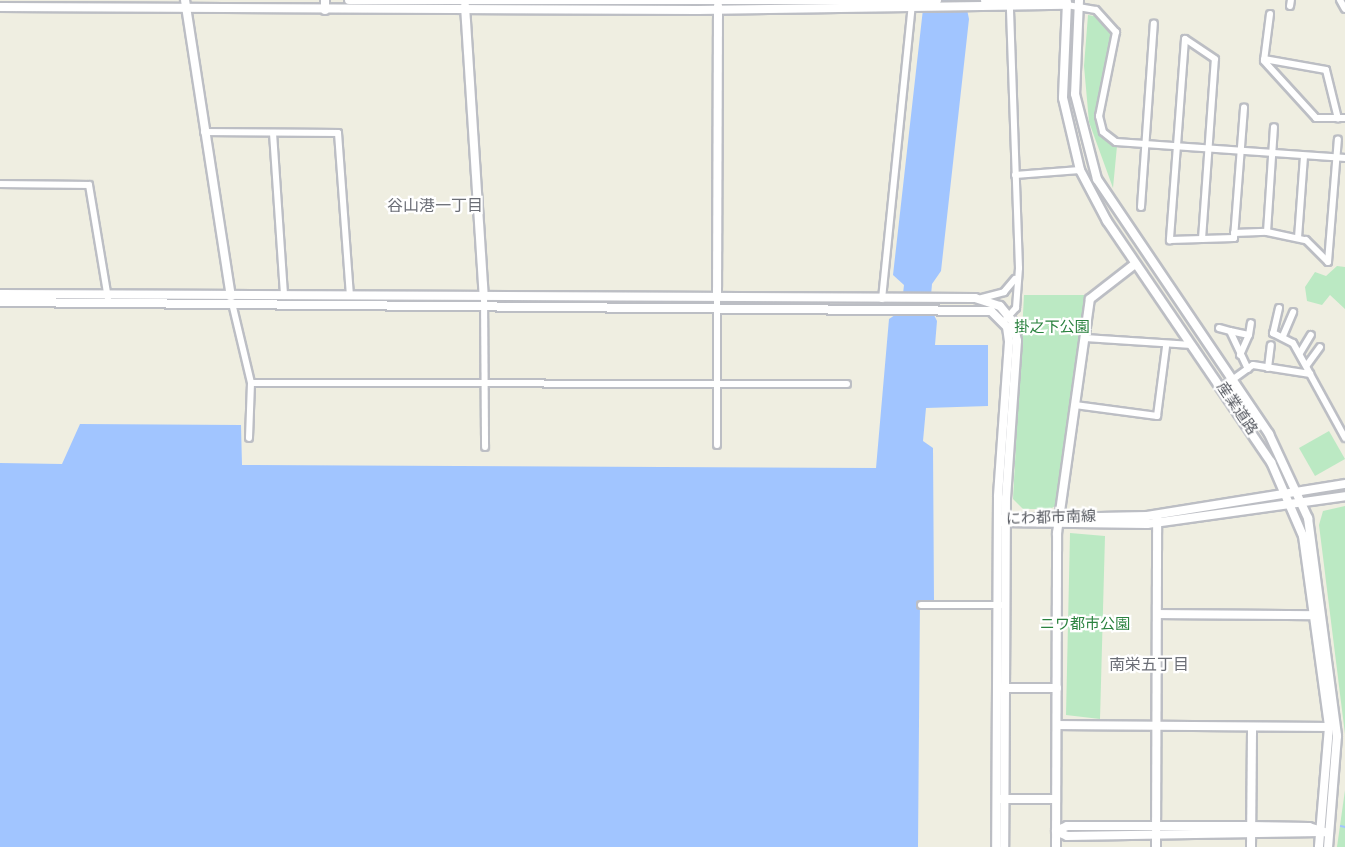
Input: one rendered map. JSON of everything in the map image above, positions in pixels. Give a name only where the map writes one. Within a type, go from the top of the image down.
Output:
[{"type":"street","points":[[180,0],[185,4],[232,300],[250,382],[249,438]]},
{"type":"street","points":[[185,4],[192,0]]},
{"type":"street","points":[[324,0],[325,10]]},
{"type":"street","points":[[349,0],[592,4],[912,3],[970,7],[1010,3],[1078,3],[1103,15],[1116,32],[1100,109],[1103,132],[1116,142],[1336,160],[1345,158]]},
{"type":"street","points":[[923,4],[937,0]]},
{"type":"street","points":[[985,0],[1010,3]]},
{"type":"street","points":[[1340,0],[1345,9]]},
{"type":"street","points":[[465,1],[485,299],[485,447]]},
{"type":"street","name":"産業道路","points":[[1067,2],[1063,99],[1080,170],[1136,264],[1221,388],[1289,494],[1293,505],[1316,615],[1329,727],[1326,833],[1328,847]]},
{"type":"street","points":[[0,7],[50,3],[185,4],[325,10],[465,11],[592,4]]},
{"type":"street","points":[[882,299],[912,3]]},
{"type":"street","points":[[1006,319],[1016,308],[1019,268],[1010,3]]},
{"type":"street","name":"産業道路","points":[[1078,3],[1075,94],[1090,162],[1128,231],[1269,434],[1304,503],[1317,562],[1337,727],[1326,833],[1319,847]]},
{"type":"street","points":[[717,445],[718,4]]},
{"type":"street","points":[[1264,58],[1326,70],[1342,118],[1316,118],[1264,58],[1270,14]]},
{"type":"street","points":[[1141,207],[1154,23]]},
{"type":"street","points":[[1202,239],[1215,59],[1188,39],[1170,240],[1202,239],[1234,238],[1244,107]]},
{"type":"street","points":[[1267,232],[1274,127]]},
{"type":"street","points":[[204,132],[338,133],[350,296]]},
{"type":"street","points":[[273,133],[284,296]]},
{"type":"street","points":[[1234,233],[1267,232],[1298,238],[1328,262],[1338,139]]},
{"type":"street","points":[[1298,238],[1304,157]]},
{"type":"street","points":[[1015,175],[1080,170]]},
{"type":"street","points":[[0,184],[89,185],[108,298]]},
{"type":"street","points":[[1056,847],[1059,521],[1092,295],[1136,264]]},
{"type":"street","points":[[939,303],[1006,291],[1019,268]]},
{"type":"street","points":[[0,294],[232,300],[485,299],[939,303],[983,308],[1006,319]]},
{"type":"street","points":[[232,300],[284,296],[485,299]]},
{"type":"street","points":[[0,302],[108,298]]},
{"type":"street","points":[[975,298],[1000,306],[1006,319],[1009,342],[1001,605],[1000,799],[996,847]]},
{"type":"street","points":[[717,301],[882,299],[893,302]]},
{"type":"street","points":[[1279,308],[1273,333],[1283,336],[1300,353],[1345,438]]},
{"type":"street","points":[[1283,336],[1293,312]]},
{"type":"street","points":[[1239,355],[1249,335],[1251,323]]},
{"type":"street","points":[[1219,328],[1249,335]]},
{"type":"street","points":[[1230,331],[1239,355],[1248,369]]},
{"type":"street","points":[[1300,353],[1311,334]]},
{"type":"street","points":[[1085,338],[1166,347],[1192,345]]},
{"type":"street","points":[[1268,368],[1271,345]]},
{"type":"street","points":[[1076,405],[1157,416],[1166,347]]},
{"type":"street","points":[[1307,365],[1320,347]]},
{"type":"street","points":[[1221,388],[1248,369],[1268,368],[1310,374]]},
{"type":"street","points":[[250,382],[847,384]]},
{"type":"street","name":"にわ都市南線","points":[[1157,518],[1345,484]]},
{"type":"street","name":"にわ都市南線","points":[[1003,521],[1157,518],[1293,505],[1345,496]]},
{"type":"street","points":[[1156,847],[1157,518]]},
{"type":"street","points":[[921,605],[1001,605]]},
{"type":"street","points":[[1157,614],[1316,615]]},
{"type":"street","points":[[1001,688],[1057,688]]},
{"type":"street","points":[[1057,725],[1329,727]]},
{"type":"street","points":[[1251,847],[1252,727]]},
{"type":"street","points":[[1000,799],[1056,799]]},
{"type":"street","points":[[1000,799],[1004,847]]},
{"type":"street","points":[[1056,831],[1067,836],[1156,830],[1251,831],[1309,827],[1326,833]]},
{"type":"green space","points":[[1088,15],[1100,17],[1113,37],[1096,122],[1103,137],[1117,146],[1113,188],[1089,122],[1084,66]]},
{"type":"green space","points":[[1337,266],[1345,267],[1345,309],[1330,295],[1322,305],[1307,301],[1305,287],[1315,272],[1326,276]]},
{"type":"green space","name":"掛之下公園","points":[[1024,295],[1087,295],[1057,505],[1050,509],[1023,509],[1013,499]]},
{"type":"green space","points":[[1329,431],[1345,459],[1315,476],[1299,448]]},
{"type":"green space","points":[[1345,506],[1345,734],[1319,525],[1323,511]]},
{"type":"green space","name":"ニワ都市公園","points":[[1070,533],[1105,536],[1100,719],[1066,715]]},
{"type":"green space","points":[[1345,790],[1345,847],[1337,847]]},
{"type":"water","points":[[924,0],[965,0],[969,19],[941,271],[932,284],[930,307],[937,321],[935,345],[988,345],[988,406],[926,408],[923,441],[933,448],[934,600],[920,600],[918,847],[0,847],[0,463],[62,464],[80,424],[241,425],[242,465],[876,468],[889,319],[901,311],[904,285],[893,275]]},
{"type":"waterway","points":[[1341,826],[1345,827]]},
{"type":"district","name":"谷山港一丁目","points":[[435,207]]},
{"type":"district","name":"南栄五丁目","points":[[1149,666]]}]
